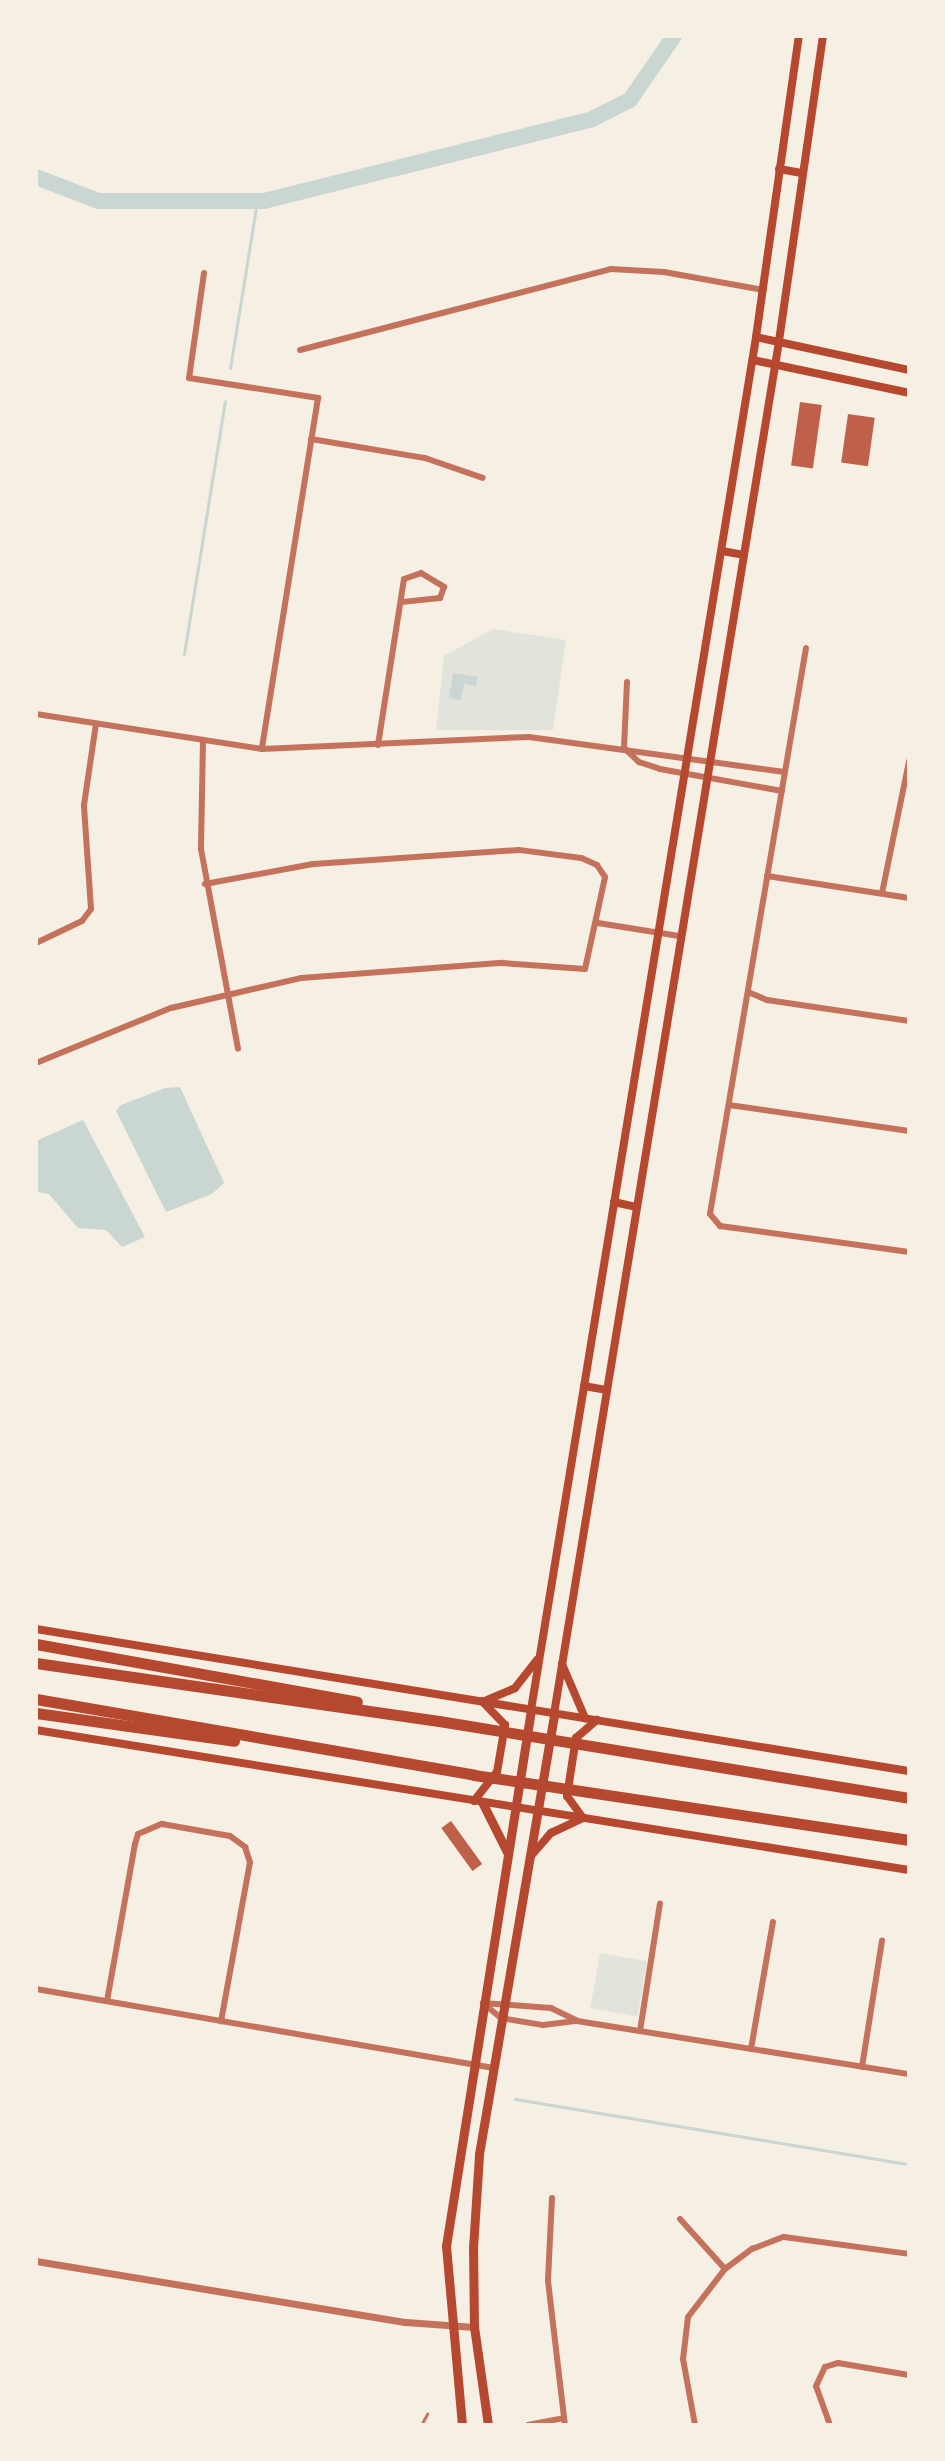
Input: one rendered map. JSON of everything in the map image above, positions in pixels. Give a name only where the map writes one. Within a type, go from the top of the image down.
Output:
[{"type":"highway","points":[[36,1644],[272,1683],[439,1721]]},
{"type":"highway","points":[[36,1663],[439,1721],[909,1798]]},
{"type":"highway","points":[[36,1699],[474,1775],[909,1840]]},
{"type":"highway","points":[[36,1713],[319,1748]]},
{"type":"main road","points":[[462,2425],[450,2328],[446,2246],[472,2064],[753,360],[799,36]]},
{"type":"main road","points":[[488,2425],[474,2327],[475,2202],[492,2068],[554,1714],[679,936],[779,341],[823,36]]},
{"type":"main road","points":[[779,169],[802,173]]},
{"type":"main road","points":[[756,337],[909,370]]},
{"type":"main road","points":[[753,360],[909,393]]},
{"type":"main road","points":[[722,551],[744,555]]},
{"type":"main road","points":[[614,1202],[635,1207]]},
{"type":"main road","points":[[584,1386],[606,1390]]},
{"type":"main road","points":[[36,1629],[909,1771]]},
{"type":"main road","points":[[482,1701],[515,1688],[540,1657]]},
{"type":"main road","points":[[562,1663],[585,1718]]},
{"type":"main road","points":[[478,1801],[497,1772],[505,1725],[482,1701]]},
{"type":"main road","points":[[583,1818],[567,1796],[576,1738],[597,1720]]},
{"type":"main road","points":[[36,1730],[909,1870]]},
{"type":"main road","points":[[478,1801],[508,1854]]},
{"type":"main road","points":[[529,1857],[551,1833],[583,1818]]},
{"type":"street","points":[[300,350],[611,269],[664,272],[763,290]]},
{"type":"street","points":[[204,273],[189,378],[318,398],[262,749]]},
{"type":"street","points":[[311,439],[425,458],[483,478]]},
{"type":"street","points":[[378,745],[403,602],[401,586],[412,573],[434,577],[444,587],[440,598],[403,602]]},
{"type":"street","points":[[806,648],[710,1214],[720,1226],[909,1252]]},
{"type":"street","points":[[627,682],[624,748],[639,762],[684,774],[782,791]]},
{"type":"street","points":[[36,714],[262,749],[378,745],[492,736],[624,748],[785,772]]},
{"type":"street","points":[[37,942],[82,921],[91,909],[84,805],[96,724]]},
{"type":"street","points":[[203,741],[199,819],[205,884],[238,1049]]},
{"type":"street","points":[[882,893],[909,761]]},
{"type":"street","points":[[36,1063],[134,1021],[226,992],[301,978],[463,964],[585,969],[598,923],[605,877],[597,865],[532,850],[313,864],[205,884]]},
{"type":"street","points":[[767,876],[909,898]]},
{"type":"street","points":[[598,923],[679,936]]},
{"type":"street","points":[[748,992],[767,1000],[909,1021]]},
{"type":"street","points":[[729,1105],[909,1131]]},
{"type":"street","points":[[107,2001],[135,1844],[148,1827],[162,1824],[230,1836],[245,1847],[248,1879],[221,2021]]},
{"type":"street","points":[[640,2031],[660,1904]]},
{"type":"street","points":[[751,2049],[773,1922]]},
{"type":"street","points":[[862,2067],[882,1941]]},
{"type":"street","points":[[36,1989],[492,2068]]},
{"type":"street","points":[[483,2003],[504,2001],[551,2008],[577,2021]]},
{"type":"street","points":[[483,2003],[501,2018],[543,2025],[577,2021],[909,2074]]},
{"type":"street","points":[[528,2425],[564,2422],[548,2281],[552,2198]]},
{"type":"street","points":[[680,2219],[725,2269]]},
{"type":"street","points":[[695,2425],[683,2359],[688,2317],[725,2269],[752,2249],[784,2237],[909,2254]]},
{"type":"street","points":[[36,2261],[450,2328],[474,2327]]},
{"type":"street","points":[[830,2425],[816,2386],[827,2366],[838,2363],[909,2375]]},
{"type":"lane","points":[[421,2425],[427,2414]]},
{"type":"shaded area","points":[[493,629],[566,640],[553,730],[436,730],[444,656]]},
{"type":"shaded area","points":[[453,673],[478,677],[476,686],[464,684],[461,700],[449,698]]},
{"type":"shaded area","points":[[180,1087],[224,1183],[212,1194],[166,1212],[116,1111],[121,1105],[165,1088]]},
{"type":"shaded area","points":[[83,1120],[145,1237],[122,1247],[106,1230],[78,1228],[49,1194],[36,1192],[36,1141]]},
{"type":"shaded area","points":[[600,1953],[647,1961],[638,2016],[590,2008]]},
{"type":"building","points":[[800,402],[822,405],[813,468],[791,465]]},
{"type":"building","points":[[848,414],[875,418],[868,466],[841,463]]},
{"type":"building","points":[[451,1821],[482,1864],[472,1871],[441,1828]]},
{"type":"waterway","points":[[36,177],[99,201],[264,201],[592,119],[630,100],[674,36]]},
{"type":"waterway","points":[[230,368],[257,201]]},
{"type":"waterway","points":[[184,654],[225,401]]},
{"type":"waterway","points":[[515,2099],[909,2164]]}]
